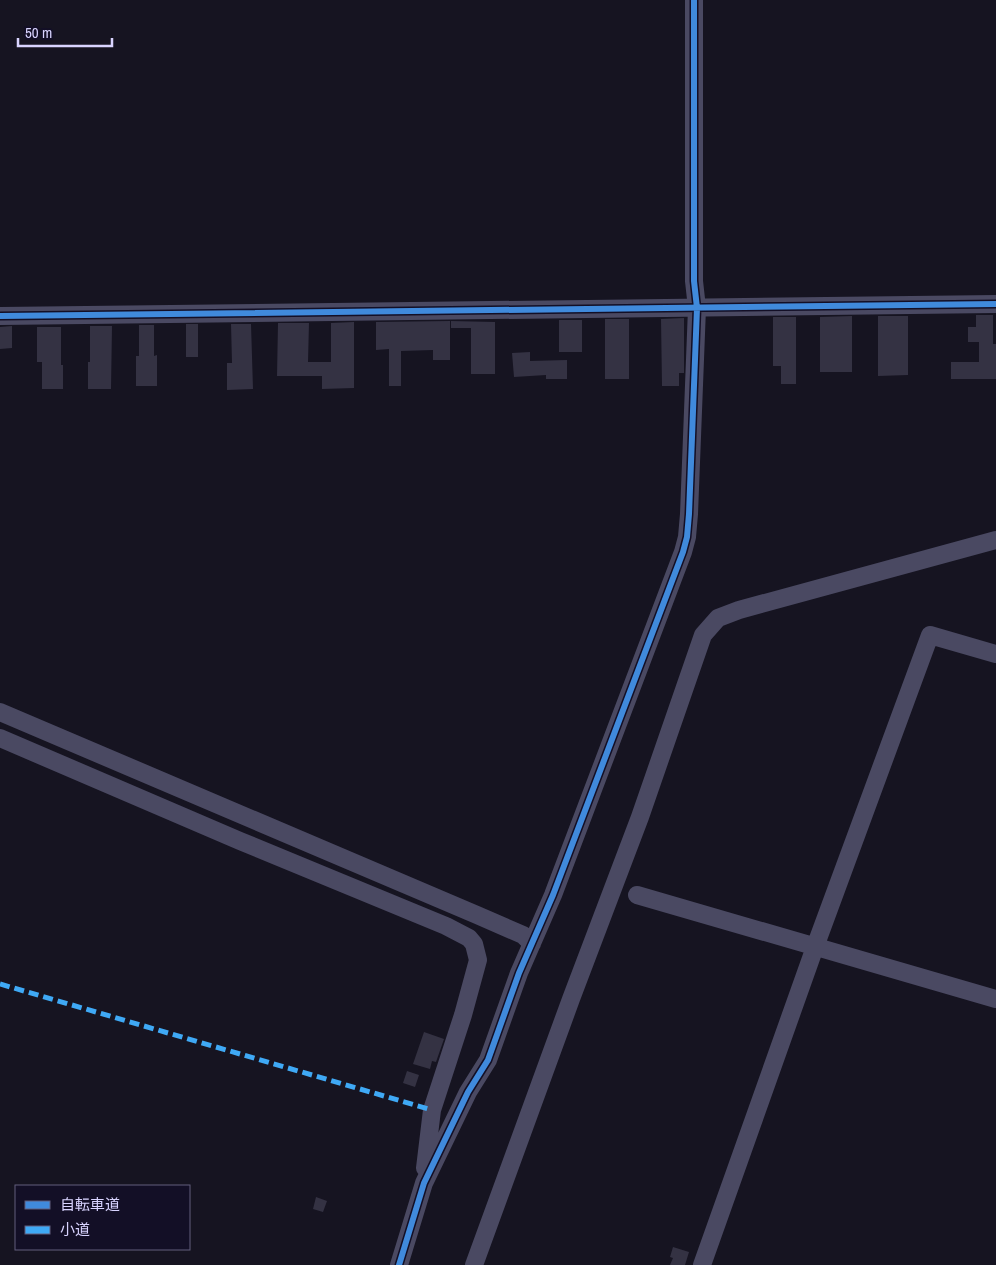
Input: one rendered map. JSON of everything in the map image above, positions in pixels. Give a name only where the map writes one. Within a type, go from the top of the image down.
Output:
[{"type":"street","points":[[399,1265],[424,1183],[468,1092],[488,1060],[519,973],[560,878],[683,552],[689,514],[704,308],[694,281],[694,0]]},
{"type":"street","points":[[0,316],[996,304]]},
{"type":"street","points":[[474,1265],[567,1008],[640,817],[703,635],[718,618],[739,610],[996,540]]},
{"type":"street","points":[[702,1265],[815,947],[930,635],[996,654]]},
{"type":"street","points":[[0,712],[523,935],[532,944]]},
{"type":"street","points":[[0,738],[240,841],[446,926],[469,938],[474,944],[478,960],[463,1015],[432,1110],[424,1183]]},
{"type":"street","points":[[637,895],[996,999]]},
{"type":"building","points":[[976,315],[993,315],[993,344],[996,344],[996,379],[951,379],[951,362],[979,362],[979,342],[968,342],[968,327],[976,327]]},
{"type":"building","points":[[852,316],[852,372],[820,372],[820,317]]},
{"type":"building","points":[[878,316],[908,316],[908,375],[878,376]]},
{"type":"building","points":[[773,317],[796,317],[796,384],[781,384],[781,366],[773,366]]},
{"type":"building","points":[[684,318],[684,373],[679,373],[679,386],[662,386],[661,319]]},
{"type":"building","points":[[605,319],[629,319],[629,379],[605,379]]},
{"type":"building","points":[[559,320],[582,320],[582,352],[559,352]]},
{"type":"building","points":[[450,321],[450,360],[433,360],[433,350],[401,351],[401,386],[389,386],[389,349],[376,350],[376,322]]},
{"type":"building","points":[[451,321],[495,322],[495,374],[471,374],[471,328],[451,328]]},
{"type":"building","points":[[354,322],[354,388],[322,389],[322,376],[277,376],[278,323],[309,323],[308,362],[331,362],[331,323]]},
{"type":"building","points":[[186,324],[198,324],[198,357],[186,357]]},
{"type":"building","points":[[231,324],[251,324],[253,389],[227,390],[227,363],[232,363]]},
{"type":"building","points":[[139,325],[154,325],[154,356],[157,355],[157,386],[136,386],[136,356],[139,356]]},
{"type":"building","points":[[12,326],[12,348],[0,349],[0,327]]},
{"type":"building","points":[[90,326],[112,326],[111,389],[88,389]]},
{"type":"building","points":[[37,327],[61,327],[63,389],[42,389],[42,362],[37,362]]},
{"type":"building","points":[[530,352],[530,361],[567,360],[567,379],[546,379],[546,375],[514,377],[512,353]]},
{"type":"building","points":[[424,1032],[444,1039],[436,1062],[432,1061],[430,1069],[413,1064]]},
{"type":"building","points":[[407,1071],[419,1075],[415,1087],[403,1083]]},
{"type":"building","points":[[316,1197],[327,1201],[323,1212],[313,1209]]},
{"type":"building","points":[[673,1247],[689,1252],[685,1265],[670,1265],[673,1258],[670,1257]]},
{"type":"marked path","points":[[0,984],[432,1110]]},
{"type":"cycle path","points":[[399,1265],[424,1183],[468,1092],[488,1060],[519,973],[553,895],[683,552],[687,537],[697,308],[694,281],[694,0]]},
{"type":"cycle path","points":[[0,316],[996,304]]}]
